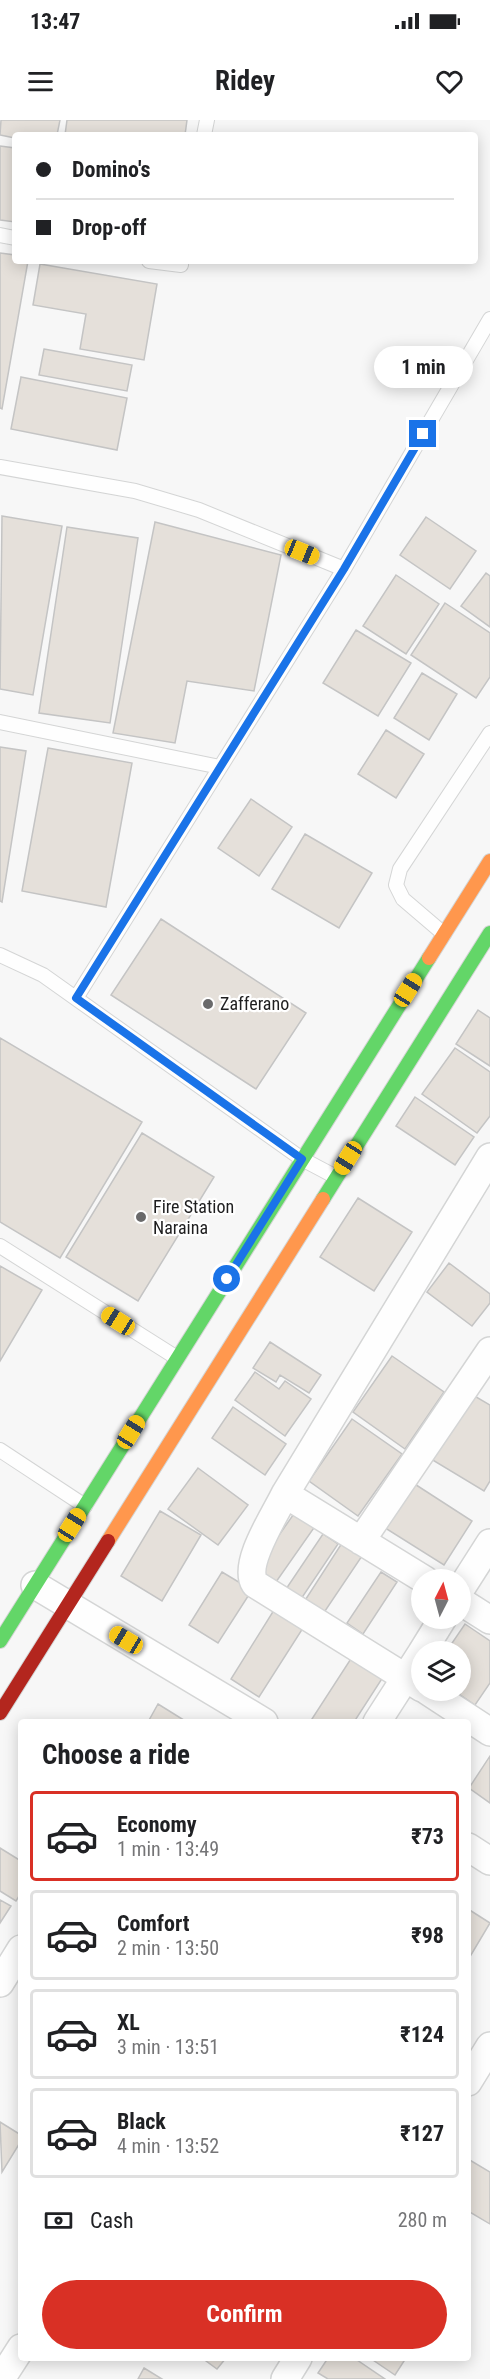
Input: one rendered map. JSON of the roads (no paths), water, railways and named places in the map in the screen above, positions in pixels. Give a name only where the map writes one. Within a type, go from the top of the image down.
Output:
[{"type":"main road","points":[[0,1641],[490,861]]},
{"type":"main road","points":[[0,1713],[490,933]]},
{"type":"street","points":[[411,1681],[255,1584],[251,1577],[253,1559],[285,1494],[490,1157]]},
{"type":"street","points":[[361,1541],[490,1351]]},
{"type":"street","points":[[285,1494],[411,1571]]},
{"type":"street","points":[[471,1573],[490,1543]]},
{"type":"street","points":[[35,1585],[259,1719]]},
{"type":"street","points":[[471,1608],[490,1620]]},
{"type":"street","points":[[380,1719],[411,1691]]},
{"type":"street","points":[[443,1701],[470,1719]]},
{"type":"street","points":[[471,1720],[490,1732]]},
{"type":"street","points":[[471,1849],[490,1861]]},
{"type":"street","points":[[0,1983],[18,1954]]},
{"type":"street","points":[[471,2077],[490,2046]]},
{"type":"street","points":[[1,2379],[18,2353]]},
{"type":"street","points":[[285,2379],[296,2361]]},
{"type":"lane","points":[[76,998],[344,569],[490,319]]},
{"type":"lane","points":[[0,467],[146,494],[199,510],[344,569]]},
{"type":"lane","points":[[0,722],[220,767]]},
{"type":"lane","points":[[444,934],[403,899],[396,885],[400,869],[490,733]]},
{"type":"lane","points":[[0,955],[43,975],[302,1159],[336,1177]]},
{"type":"lane","points":[[0,1246],[177,1358]]},
{"type":"lane","points":[[0,1450],[85,1506]]},
{"type":"place","name":"Zafferano","points":[[208,1004]]},
{"type":"place","name":"Fire Station Naraina","points":[[141,1217]]}]
